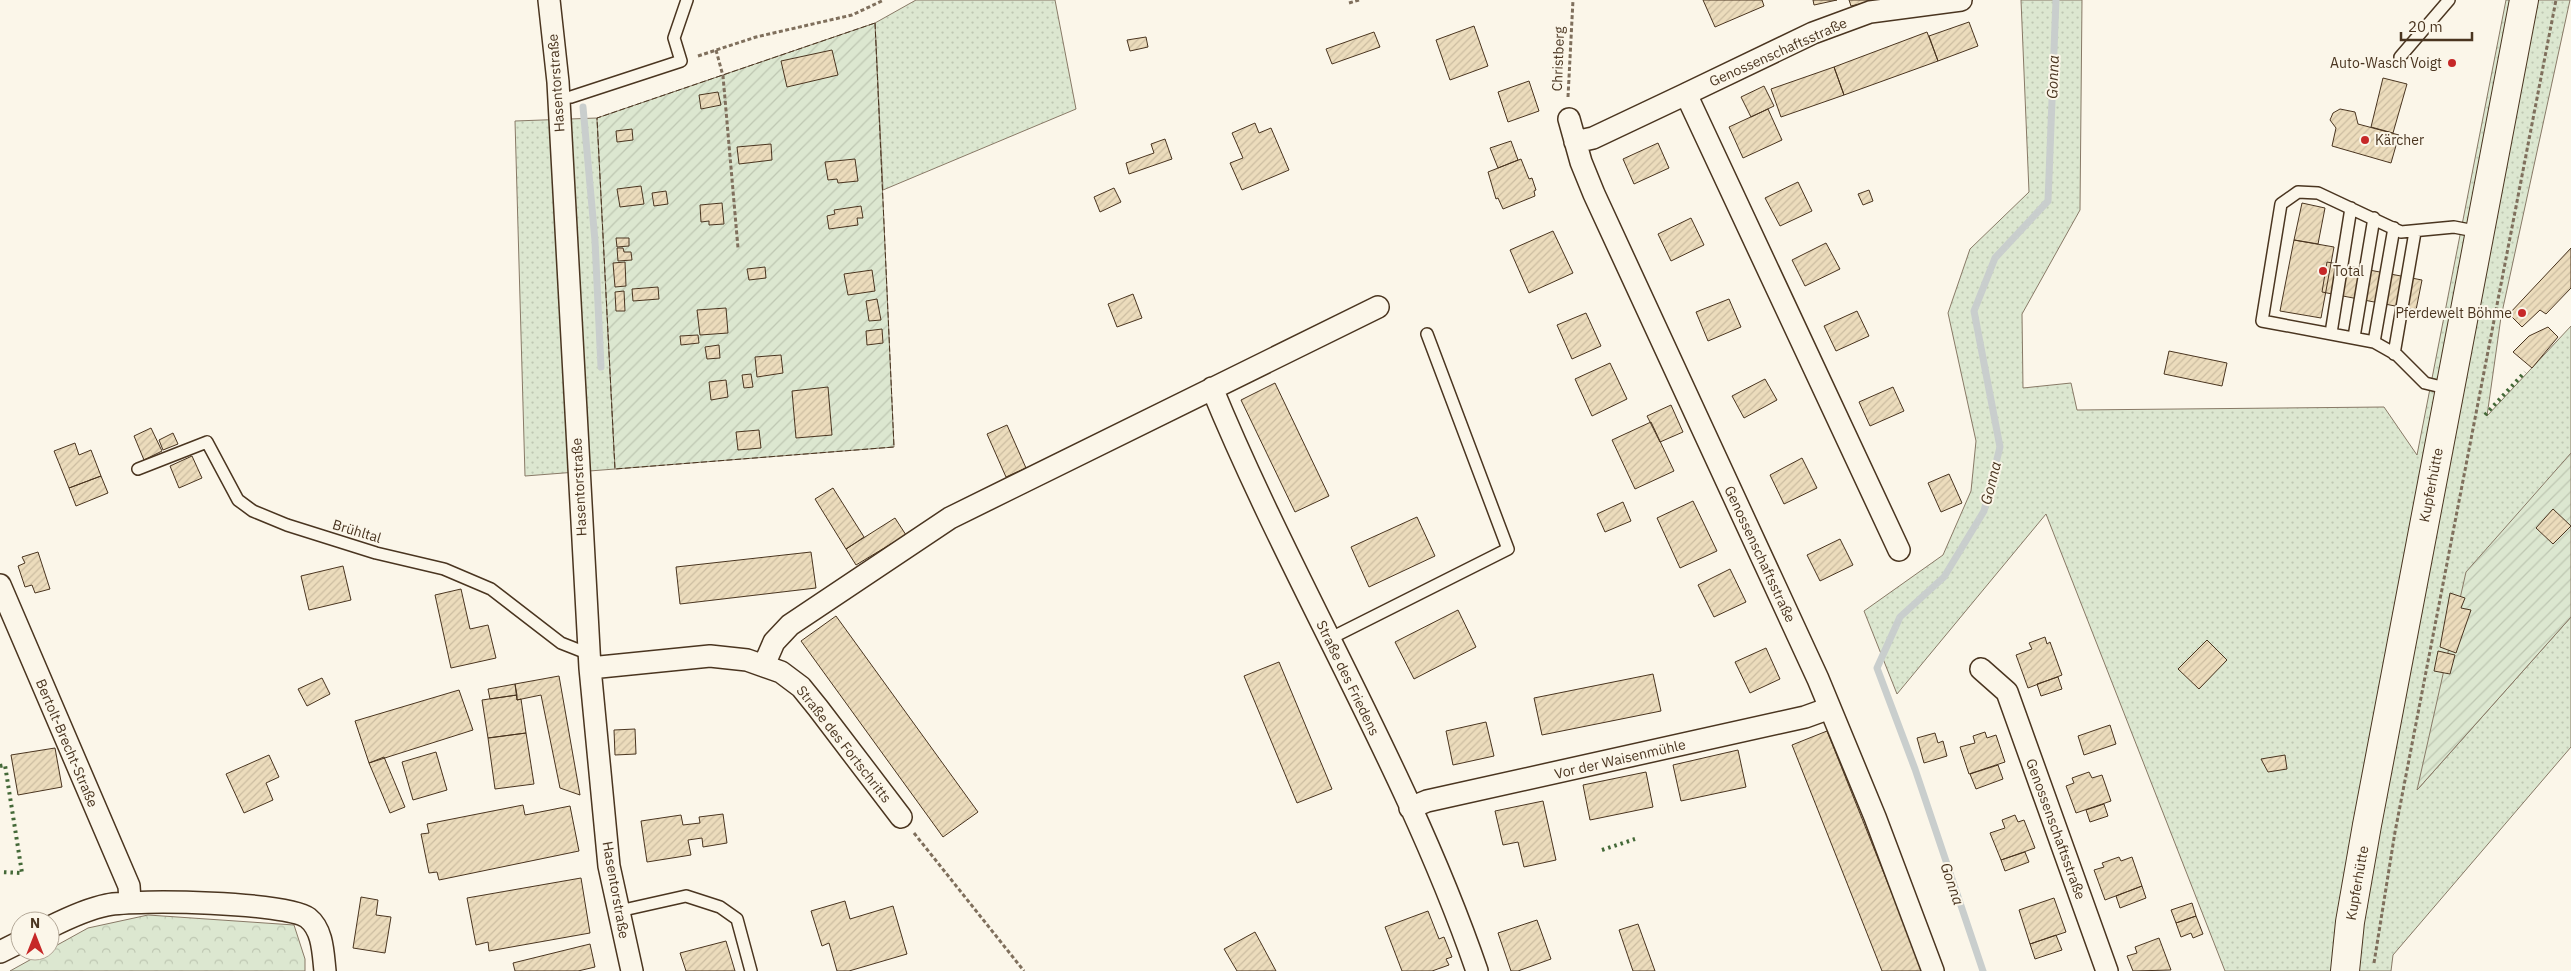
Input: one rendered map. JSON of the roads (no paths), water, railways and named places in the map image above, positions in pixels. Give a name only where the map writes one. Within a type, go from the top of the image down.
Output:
[{"type":"main road","name":"Kupferhütte","points":[[2344,971],[2350,922],[2366,835],[2524,0]]},
{"type":"street","name":"Hasentorstraße","points":[[549,0],[559,98],[589,661],[608,855],[632,971]]},
{"type":"street","name":"Genossenschaftsstraße","points":[[1575,142],[1593,138],[1813,33],[1870,12],[1961,0]]},
{"type":"street","points":[[1686,94],[1900,550]]},
{"type":"street","name":"Genossenschaftsstraße","points":[[1569,119],[1575,142],[1594,194],[1830,708],[1933,971]]},
{"type":"street","points":[[764,665],[774,642],[790,625],[950,518],[1378,307]]},
{"type":"street","name":"Straße des Friedens","points":[[1212,388],[1410,808],[1446,888],[1477,971]]},
{"type":"street","name":"Bertolt-Brecht-Straße","points":[[0,585],[129,886],[130,901]]},
{"type":"street","name":"Straße des Fortschritts","points":[[589,661],[710,656],[736,658],[764,665],[788,676],[801,687],[901,817]]},
{"type":"street","name":"Genossenschaftsstraße","points":[[1982,669],[2007,692],[2107,971]]},
{"type":"street","name":"Vor der Waisenmühle","points":[[1410,808],[1436,799],[1805,717],[1830,708]]},
{"type":"street","points":[[60,923],[93,909],[130,901],[240,906],[298,913],[306,916],[317,929],[323,953],[324,971]]},
{"type":"lane","points":[[559,98],[571,97],[681,62],[674,38],[687,0]]},
{"type":"lane","points":[[2400,57],[2448,0]]},
{"type":"lane","points":[[2450,389],[2425,383],[2394,354],[2374,342],[2262,321],[2281,204],[2298,192],[2318,193],[2401,232],[2454,227],[2480,232]]},
{"type":"lane","points":[[2331,333],[2351,208]]},
{"type":"lane","points":[[2354,337],[2374,218]]},
{"type":"lane","points":[[2374,342],[2394,228]]},
{"type":"lane","points":[[2394,354],[2415,232]]},
{"type":"lane","points":[[1329,639],[1508,549],[1427,334]]},
{"type":"lane","name":"Brühltal","points":[[138,469],[207,442],[238,500],[253,511],[287,525],[376,553],[444,568],[491,589],[561,643],[589,661]]},
{"type":"lane","points":[[619,911],[686,896],[720,907],[737,919],[751,971]]},
{"type":"waterway","name":"Gonna","points":[[1983,971],[1915,769],[1877,668],[1900,617],[1944,577],[1984,511],[2000,447],[1974,311],[1995,258],[2048,201],[2056,0]]},
{"type":"waterway","points":[[583,107],[595,241],[601,367]]},
{"type":"place","name":"Auto-Wasch Voigt","points":[[2452,63]]},
{"type":"place","name":"Kärcher","points":[[2365,140]]},
{"type":"place","name":"Total","points":[[2323,271]]},
{"type":"place","name":"Pferdewelt Böhme","points":[[2522,313]]}]
